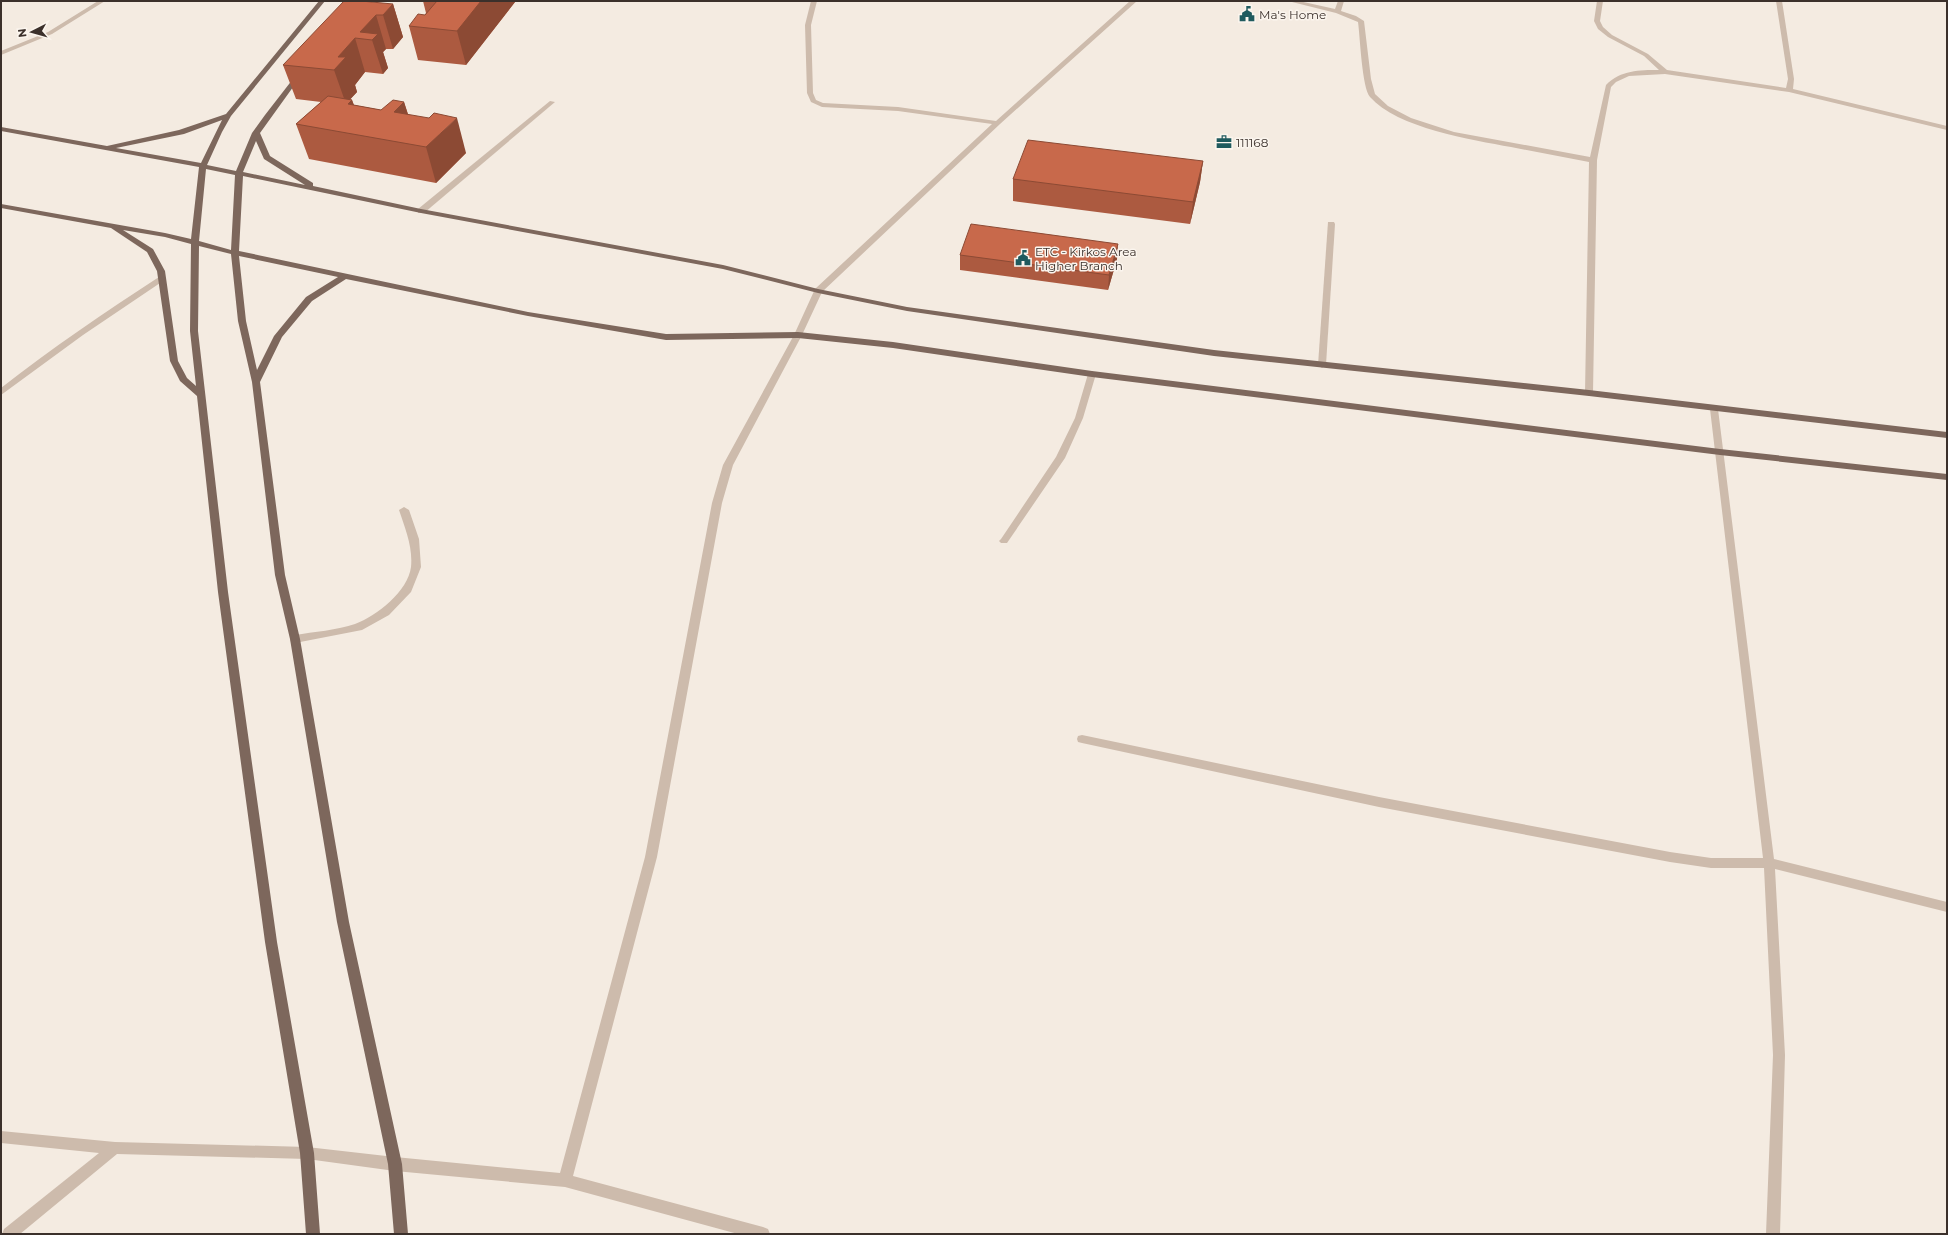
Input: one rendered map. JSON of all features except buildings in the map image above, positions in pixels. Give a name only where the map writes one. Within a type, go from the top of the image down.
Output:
[{"type":"main road","points":[[313,1234],[307,1153],[270,934],[223,592],[194,332],[194,242],[203,166],[218,132],[228,115],[322,1]]},
{"type":"main road","points":[[302,70],[256,133],[239,173],[235,253],[242,321],[256,382],[280,575],[295,639],[343,922],[395,1164],[401,1234]]},
{"type":"main road","points":[[102,148],[150,140],[181,132],[228,115]]},
{"type":"main road","points":[[1,130],[203,166],[421,211],[723,267],[818,291],[907,310],[1214,353],[1589,393],[1714,409],[1947,435]]},
{"type":"main road","points":[[256,133],[267,157],[316,189]]},
{"type":"main road","points":[[1,206],[111,225],[194,242],[235,253],[528,314],[666,337],[798,335],[893,345],[1092,374],[1720,452],[1947,477]]},
{"type":"main road","points":[[111,225],[150,251],[161,271],[174,361],[183,379],[201,395]]},
{"type":"main road","points":[[256,382],[278,336],[295,314],[308,299],[345,276]]},
{"type":"street","points":[[1,53],[50,33],[102,1]]},
{"type":"street","points":[[814,1],[808,25],[810,93],[813,101],[822,105],[898,109],[998,123]]},
{"type":"street","points":[[565,1180],[651,857],[717,503],[728,465],[798,335],[818,291],[998,123],[1134,1]]},
{"type":"street","points":[[1290,1],[1338,12],[1361,21],[1369,84],[1372,95],[1386,107],[1410,119],[1452,134],[1593,160]]},
{"type":"street","points":[[1338,12],[1341,1]]},
{"type":"street","points":[[1600,1],[1597,21],[1600,28],[1610,36],[1646,55],[1665,72]]},
{"type":"street","points":[[1778,1],[1791,79],[1789,90]]},
{"type":"street","points":[[1589,393],[1593,160],[1608,86],[1615,77],[1634,72],[1665,72],[1789,90],[1947,128]]},
{"type":"street","points":[[421,211],[552,102]]},
{"type":"street","points":[[1322,364],[1331,224]]},
{"type":"street","points":[[1,392],[53,352],[162,279]]},
{"type":"street","points":[[1004,541],[1060,458],[1079,418],[1092,374]]},
{"type":"street","points":[[1714,409],[1769,863],[1780,1055],[1773,1234]]},
{"type":"street","points":[[295,639],[358,626],[385,612],[408,590],[416,567],[414,539],[404,510]]},
{"type":"street","points":[[1082,739],[1379,802],[1670,857],[1711,863],[1769,863],[1947,907]]},
{"type":"street","points":[[1,1137],[115,1148],[307,1153],[395,1164],[565,1180],[763,1234]]},
{"type":"street","points":[[9,1234],[115,1148]]},
{"type":"place","name":"Ma's Home","points":[[1247,14]]},
{"type":"place","name":"111168","points":[[1224,142]]},
{"type":"place","name":"ETC - Kirkos Area Higher Branch","points":[[1023,258]]}]
